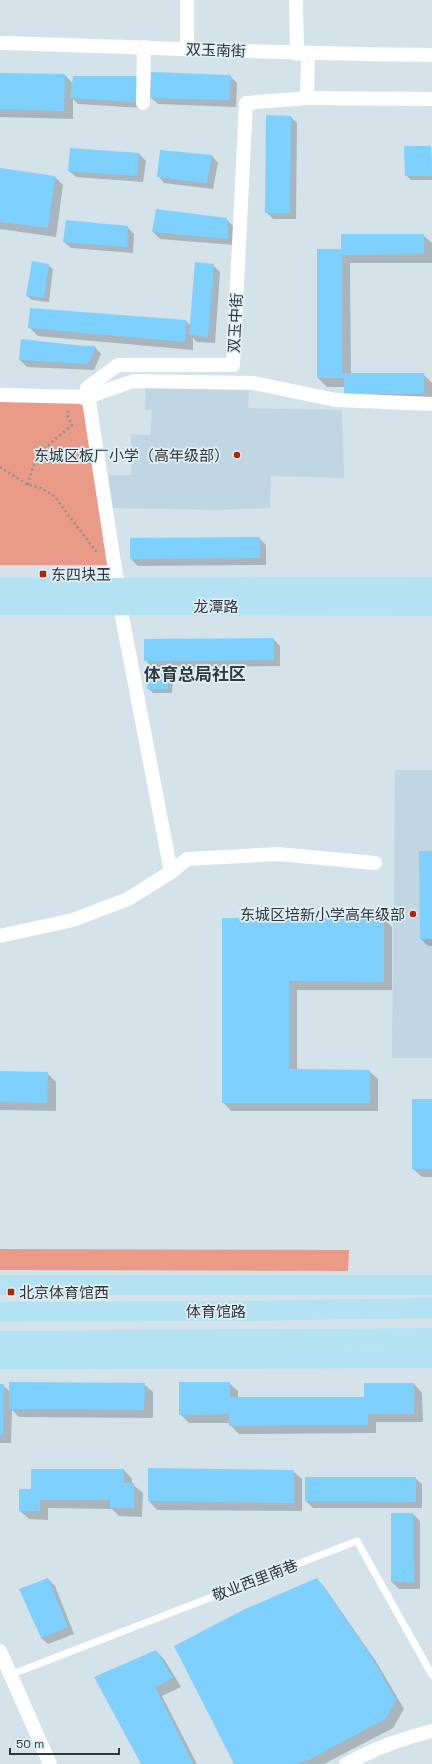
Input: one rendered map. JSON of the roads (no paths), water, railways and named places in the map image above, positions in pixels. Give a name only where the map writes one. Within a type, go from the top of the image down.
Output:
[{"type":"street","points":[[186,48],[187,0]]},
{"type":"street","points":[[296,0],[307,98],[432,99]]},
{"type":"street","name":"双玉南街","points":[[0,44],[186,48],[302,54],[432,55]]},
{"type":"street","points":[[143,103],[144,47]]},
{"type":"street","name":"双玉中街","points":[[88,397],[87,388],[118,365],[233,365],[246,102],[307,98]]},
{"type":"street","points":[[0,395],[88,397],[133,381],[254,383],[336,400],[432,404]]},
{"type":"street","points":[[88,397],[119,597],[171,872]]},
{"type":"street","name":"龙潭路","points":[[0,588],[119,597],[432,606]]},
{"type":"street","name":"龙潭路","points":[[0,606],[119,597],[432,588]]},
{"type":"street","points":[[0,936],[72,920],[128,898],[171,872],[187,859],[278,854],[375,863]]},
{"type":"street","points":[[0,1285],[432,1285]]},
{"type":"street","name":"体育馆路","points":[[0,1312],[233,1312],[432,1308]]},
{"type":"street","name":"体育馆路","points":[[0,1341],[432,1338]]},
{"type":"street","points":[[0,1359],[432,1358]]},
{"type":"street","points":[[0,1651],[50,1764]]},
{"type":"street","points":[[346,1764],[365,1753],[411,1736],[432,1731]]},
{"type":"street","points":[[364,1764],[417,1744],[432,1740]]},
{"type":"lane","name":"敬业西里南巷","points":[[10,1675],[357,1541],[432,1675]]},
{"type":"place","name":"东城区板厂小学（高年级部）","points":[[237,455]]},
{"type":"place","name":"东四块玉","points":[[43,574]]},
{"type":"place","name":"东城区培新小学高年级部","points":[[413,914]]},
{"type":"place","name":"北京体育馆西","points":[[11,1292]]},
{"type":"district","name":"体育总局社区","points":[[195,674]]}]
